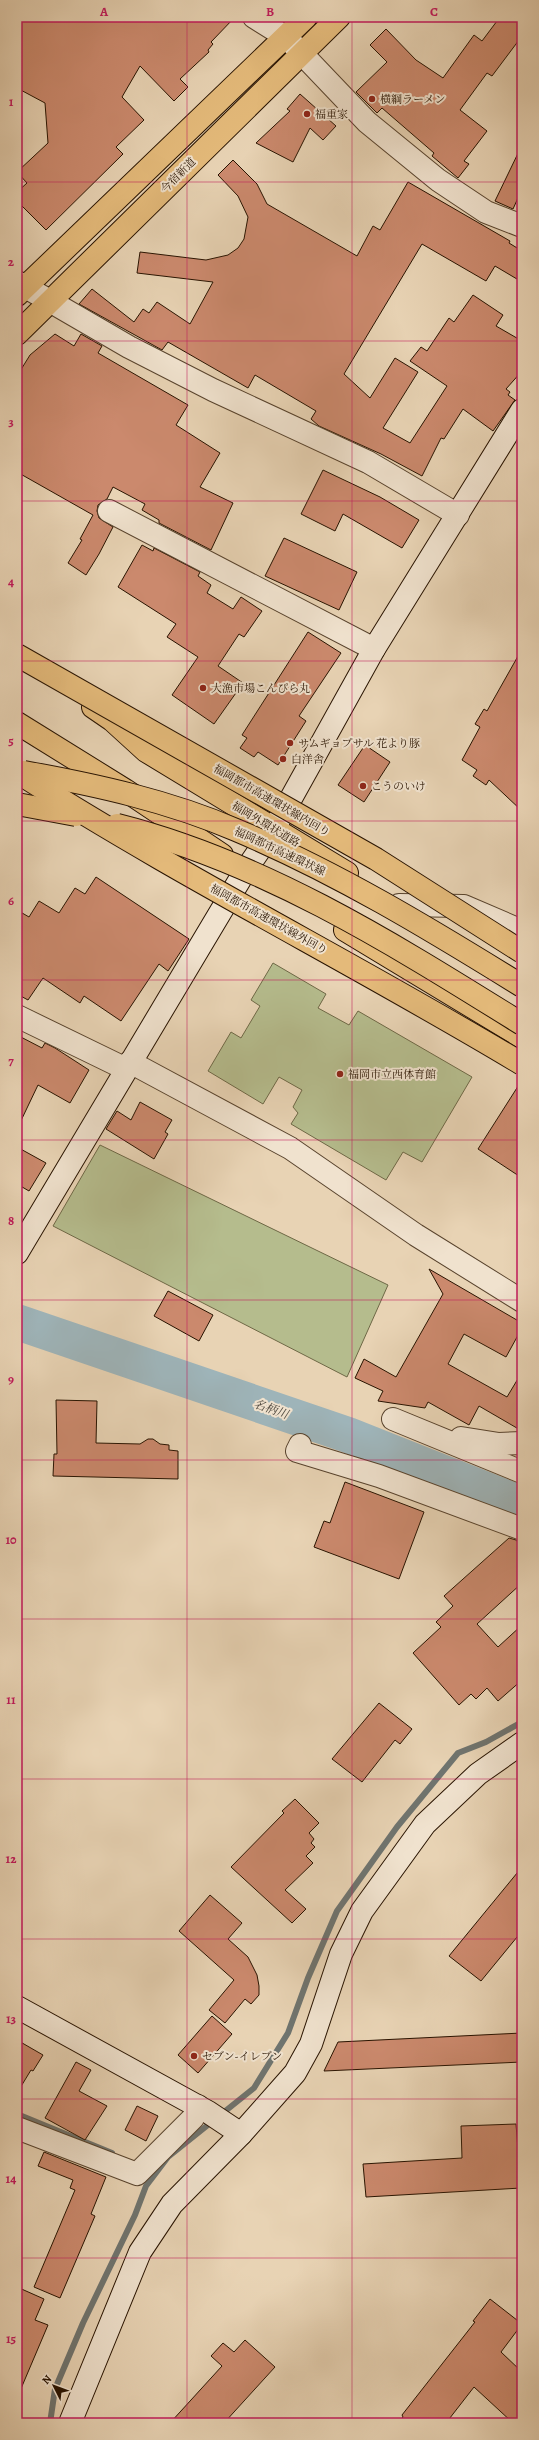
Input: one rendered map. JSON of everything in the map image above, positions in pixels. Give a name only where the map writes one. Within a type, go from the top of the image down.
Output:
[{"type":"highway","points":[[20,288],[306,17]]},
{"type":"highway","name":"今宿新道","points":[[17,334],[339,17]]},
{"type":"highway","name":"福岡外環状道路","points":[[17,656],[112,720],[146,751],[522,980]]},
{"type":"highway","name":"福岡都市高速環状線内回り","points":[[17,656],[376,859],[522,952]]},
{"type":"highway","points":[[17,723],[125,790],[245,871],[522,1037]]},
{"type":"highway","name":"福岡都市高速環状線","points":[[17,771],[72,781],[159,802],[236,829],[335,877],[442,936],[522,986]]},
{"type":"highway","name":"福岡都市高速環状線外回り","points":[[17,771],[153,855],[430,1009],[522,1064]]},
{"type":"highway","points":[[17,804],[73,814],[151,834],[223,860],[321,906],[425,964],[522,1024]]},
{"type":"street","points":[[254,17],[286,37],[367,122],[438,180],[486,212],[522,226]]},
{"type":"street","points":[[20,288],[50,301],[129,347],[213,390],[368,462],[458,516]]},
{"type":"street","points":[[17,1253],[245,871],[274,828],[374,649],[458,516],[522,410]]},
{"type":"street","points":[[109,511],[374,649]]},
{"type":"street","points":[[399,905],[464,906],[522,931]]},
{"type":"street","points":[[17,1016],[128,1066],[290,1148],[416,1236],[522,1301]]},
{"type":"street","points":[[392,1419],[522,1472]]},
{"type":"street","points":[[430,1434],[499,1444],[522,1442]]},
{"type":"street","points":[[300,1445],[297,1452],[379,1476],[522,1529]]},
{"type":"street","points":[[70,2423],[140,2252],[172,2204],[234,2130],[298,2068],[311,2044],[341,1954],[362,1911],[425,1824],[478,1774],[522,1743]]},
{"type":"street","points":[[17,2007],[203,2109],[234,2130]]},
{"type":"street","points":[[17,2128],[136,2174],[203,2109]]},
{"type":"green space","name":"福岡市立西体育館","points":[[273,963],[326,994],[318,1008],[349,1025],[358,1011],[472,1077],[422,1162],[403,1152],[386,1180],[291,1124],[298,1113],[293,1107],[302,1090],[279,1077],[263,1104],[208,1071],[231,1032],[241,1038],[260,1006],[251,1000]]},
{"type":"green space","points":[[100,1145],[388,1285],[347,1377],[53,1226]]},
{"type":"building","points":[[17,17],[235,17],[211,42],[213,44],[208,50],[209,52],[180,79],[188,87],[174,101],[140,66],[122,97],[144,120],[116,147],[123,154],[46,230],[17,201],[17,192],[27,183],[17,172],[48,143],[45,103],[17,88]]},
{"type":"building","points":[[500,17],[522,17],[522,36],[492,76],[487,73],[460,110],[487,131],[464,161],[469,164],[458,178],[432,156],[434,153],[382,108],[377,113],[356,92],[387,62],[370,45],[386,29],[416,60],[443,78],[474,35],[482,41]]},
{"type":"building","points":[[300,94],[336,126],[323,140],[310,128],[293,162],[256,143],[290,111],[287,109]]},
{"type":"building","points":[[522,145],[522,189],[513,209],[495,201]]},
{"type":"building","points":[[233,160],[257,184],[267,204],[357,256],[373,226],[380,230],[408,182],[510,241],[509,243],[522,251],[522,282],[495,266],[486,281],[422,244],[344,374],[370,398],[395,358],[418,372],[383,428],[410,443],[447,386],[410,361],[421,347],[427,351],[449,318],[454,322],[473,295],[503,315],[496,326],[522,341],[522,371],[506,389],[510,392],[508,395],[515,400],[493,431],[463,409],[444,439],[441,438],[422,476],[381,454],[319,426],[311,419],[316,411],[255,375],[248,388],[168,342],[162,350],[79,304],[92,289],[134,322],[143,309],[149,313],[157,302],[190,324],[213,282],[137,273],[140,252],[206,260],[228,255],[238,248],[244,239],[248,217],[238,196],[218,175]]},
{"type":"building","points":[[55,334],[74,346],[81,334],[102,346],[98,353],[188,405],[176,425],[220,453],[200,487],[233,503],[211,550],[159,523],[159,520],[142,510],[145,504],[113,487],[107,499],[98,505],[97,511],[99,518],[113,527],[99,554],[86,575],[68,563],[82,540],[80,539],[93,515],[17,472],[17,376],[30,355]]},
{"type":"building","points":[[323,470],[380,497],[419,520],[402,548],[343,514],[335,531],[301,514]]},
{"type":"building","points":[[284,538],[357,572],[339,610],[265,576]]},
{"type":"building","points":[[142,545],[153,551],[154,548],[200,572],[198,576],[211,585],[207,593],[233,609],[241,597],[262,611],[244,637],[239,634],[218,666],[243,683],[214,724],[172,695],[198,657],[167,637],[176,624],[118,587]]},
{"type":"building","points":[[308,632],[341,653],[299,716],[306,721],[278,765],[258,752],[254,757],[240,748],[247,738],[242,735]]},
{"type":"building","points":[[522,649],[522,811],[489,780],[486,785],[473,776],[477,770],[462,760],[480,727],[475,724],[484,709],[487,711]]},
{"type":"building","points":[[365,745],[390,762],[364,802],[338,785]]},
{"type":"building","points":[[96,877],[189,939],[168,971],[159,964],[121,1021],[84,996],[80,1003],[43,978],[28,1000],[17,994],[17,910],[29,917],[39,901],[59,913],[75,888],[85,894]]},
{"type":"building","points":[[17,1035],[42,1048],[45,1043],[89,1070],[70,1103],[38,1085],[17,1129]]},
{"type":"building","points":[[522,1080],[522,1178],[478,1149]]},
{"type":"building","points":[[140,1102],[172,1120],[165,1132],[168,1134],[154,1159],[106,1129],[117,1111],[131,1120]]},
{"type":"building","points":[[17,1147],[46,1163],[29,1191],[17,1184]]},
{"type":"building","points":[[429,1269],[522,1323],[522,1328],[506,1357],[464,1334],[448,1364],[507,1397],[522,1372],[522,1431],[479,1406],[469,1425],[428,1402],[425,1408],[378,1401],[383,1391],[355,1378],[364,1359],[396,1377],[443,1294]]},
{"type":"building","points":[[168,1291],[213,1315],[199,1341],[154,1316]]},
{"type":"building","points":[[56,1400],[97,1401],[96,1443],[140,1444],[148,1439],[153,1439],[160,1444],[169,1445],[169,1450],[178,1451],[178,1479],[53,1476],[54,1454],[57,1454]]},
{"type":"building","points":[[345,1482],[424,1512],[399,1579],[314,1547],[324,1521],[330,1523]]},
{"type":"building","points":[[509,1538],[516,1540],[522,1547],[522,1583],[477,1624],[498,1647],[522,1625],[522,1680],[498,1701],[487,1688],[476,1699],[471,1694],[459,1705],[413,1653],[441,1627],[436,1622],[453,1606],[444,1596]]},
{"type":"building","points":[[379,1703],[412,1729],[400,1744],[395,1740],[362,1782],[332,1759]]},
{"type":"building","points":[[295,1799],[319,1823],[309,1833],[314,1839],[311,1843],[315,1847],[306,1856],[313,1863],[285,1890],[306,1909],[292,1923],[231,1867],[284,1813],[282,1811]]},
{"type":"building","points":[[522,1867],[522,1931],[481,1981],[449,1956]]},
{"type":"building","points":[[210,1895],[242,1923],[228,1939],[248,1957],[257,1975],[259,1986],[259,1995],[251,2004],[245,1999],[225,2023],[209,2010],[234,1980],[179,1931]]},
{"type":"building","points":[[212,2016],[232,2034],[198,2073],[178,2055]]},
{"type":"building","points":[[522,2033],[522,2062],[324,2071],[338,2042]]},
{"type":"building","points":[[17,2040],[43,2055],[33,2071],[31,2070],[17,2093]]},
{"type":"building","points":[[76,2062],[91,2070],[79,2091],[107,2106],[85,2140],[45,2118]]},
{"type":"building","points":[[137,2106],[158,2116],[146,2141],[125,2130]]},
{"type":"building","points":[[516,2124],[521,2188],[366,2197],[363,2164],[462,2158],[461,2126]]},
{"type":"building","points":[[44,2152],[106,2177],[91,2214],[95,2216],[60,2298],[34,2287],[75,2190],[70,2188],[73,2180],[38,2166]]},
{"type":"building","points":[[17,2287],[44,2299],[35,2320],[48,2325],[17,2398]]},
{"type":"building","points":[[490,2299],[522,2324],[501,2352],[522,2372],[522,2423],[513,2423],[474,2387],[446,2423],[398,2423],[403,2417],[402,2415],[475,2322],[473,2321]]},
{"type":"building","points":[[245,2340],[275,2367],[224,2423],[170,2423],[222,2366],[211,2356],[223,2343],[234,2352]]},
{"type":"waterway","name":"名柄川","points":[[17,1322],[348,1435],[522,1504]]},
{"type":"waterway","points":[[50,2423],[55,2389],[83,2323],[135,2215],[146,2186],[168,2157],[254,2088],[288,2033],[308,1978],[337,1911],[397,1827],[458,1753],[486,1742],[522,1722]]},
{"type":"waterway","points":[[17,2114],[112,2153]]},
{"type":"place","name":"横綱ラーメン","points":[[372,99]]},
{"type":"place","name":"福重家","points":[[307,114]]},
{"type":"place","name":"大漁市場こんぴら丸","points":[[203,688]]},
{"type":"place","name":"サムギョプサル 花より豚","points":[[290,743]]},
{"type":"place","name":"白洋舎","points":[[283,759]]},
{"type":"place","name":"こうのいけ","points":[[363,786]]},
{"type":"place","name":"福岡市立西体育館","points":[[340,1074]]},
{"type":"place","name":"セブン-イレブン","points":[[194,2056]]}]
